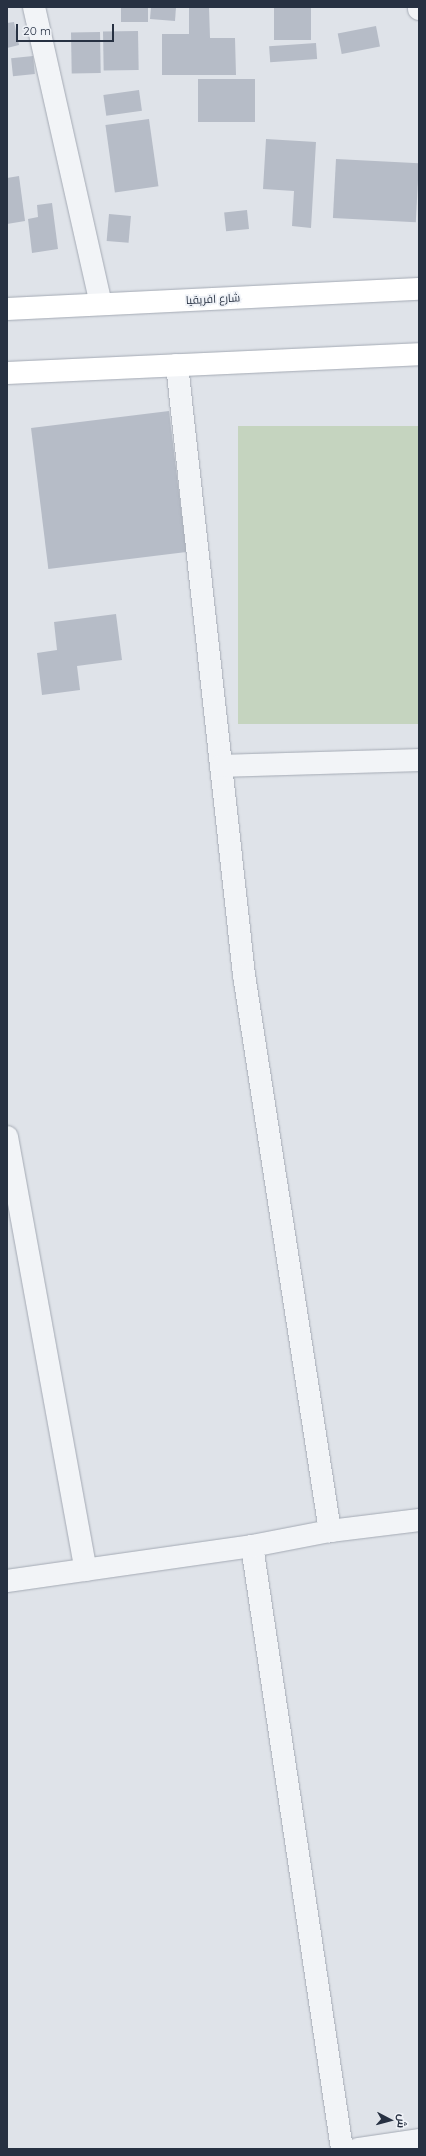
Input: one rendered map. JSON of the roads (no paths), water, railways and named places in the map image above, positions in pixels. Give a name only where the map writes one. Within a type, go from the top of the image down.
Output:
[{"type":"street","points":[[34,7],[101,304]]},
{"type":"street","name":"شارع افريقيا","points":[[7,309],[419,289]]},
{"type":"street","points":[[7,374],[419,354]]},
{"type":"street","points":[[177,365],[244,975],[330,1531]]},
{"type":"street","points":[[221,766],[419,760]]},
{"type":"street","points":[[7,1137],[86,1570]]},
{"type":"street","points":[[7,1582],[252,1546],[330,1531],[419,1520]]},
{"type":"street","points":[[252,1546],[342,2149]]},
{"type":"street","points":[[358,2149],[419,2140]]}]
